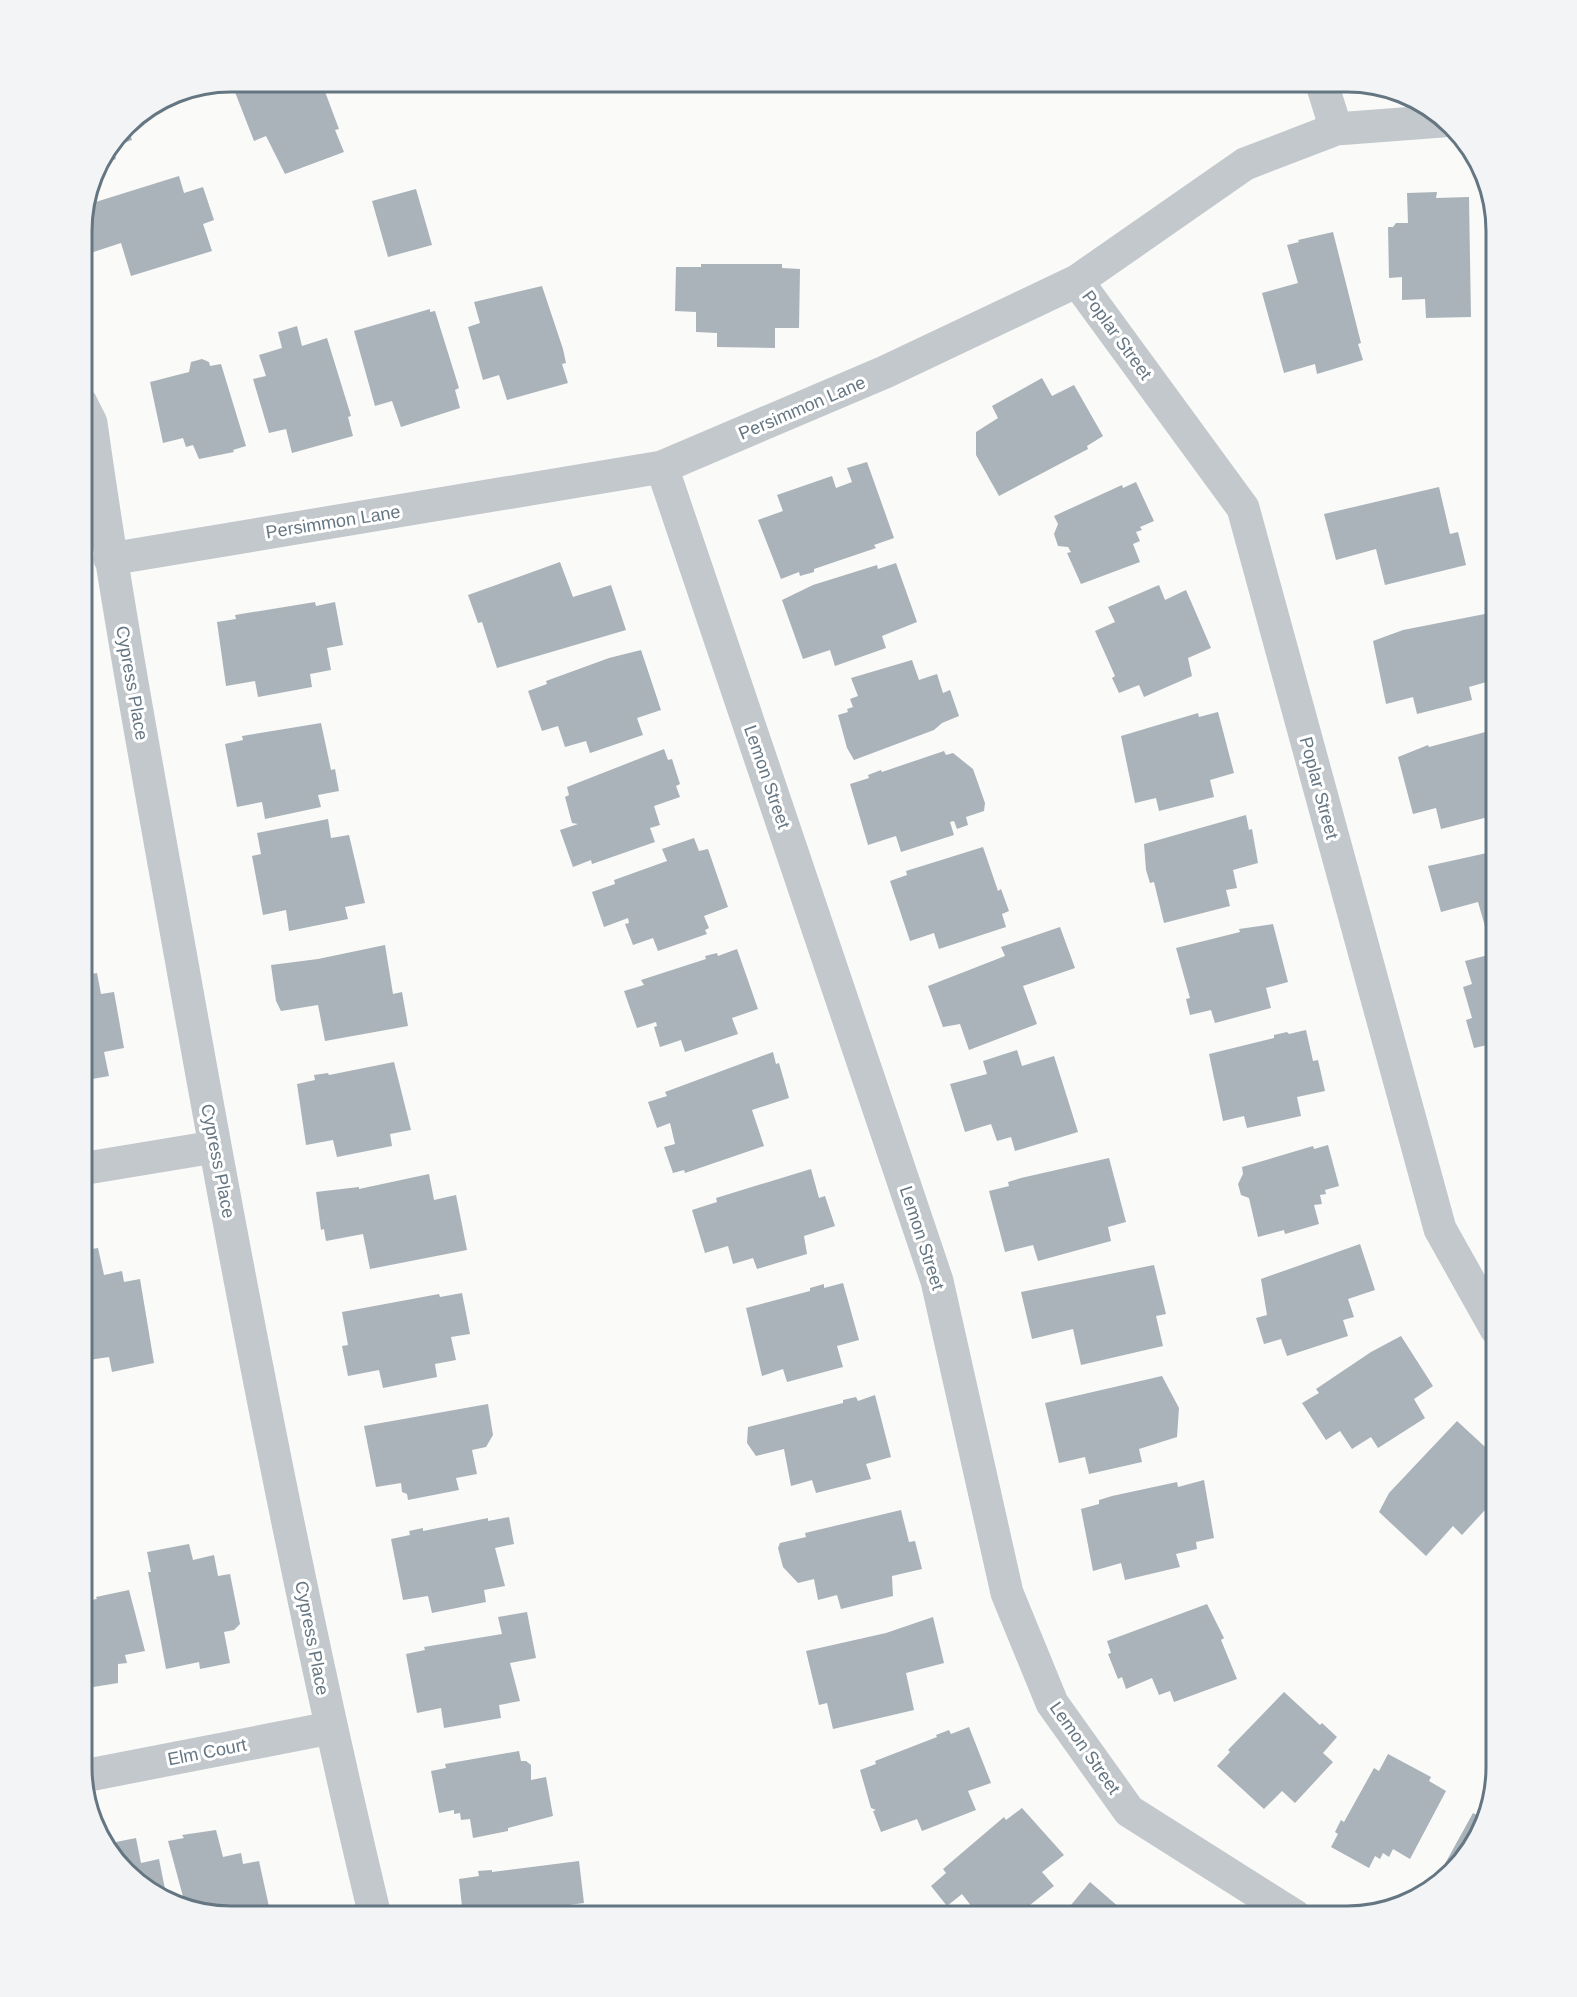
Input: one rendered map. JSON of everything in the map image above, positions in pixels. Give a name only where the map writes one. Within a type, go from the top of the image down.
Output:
[{"type":"street","points":[[1324,92],[1335,129]]},
{"type":"street","name":"Persimmon Lane","points":[[110,559],[662,467],[885,372],[1077,280],[1245,164],[1335,129],[1433,122]]},
{"type":"street","name":"Poplar Street","points":[[1077,280],[1243,508],[1440,1229],[1486,1311]]},
{"type":"street","name":"Cypress Place","points":[[92,430],[110,559],[214,1147],[330,1728],[373,1906]]},
{"type":"street","name":"Lemon Street","points":[[662,467],[937,1281],[1007,1593],[1052,1703],[1130,1811],[1279,1906]]},
{"type":"street","points":[[92,1167],[214,1147]]},
{"type":"street","name":"Elm Court","points":[[92,1774],[330,1728]]},
{"type":"building","points":[[235,91],[325,91],[339,129],[335,130],[344,152],[285,174],[266,136],[254,141]]},
{"type":"building","points":[[130,134],[132,140],[122,143]]},
{"type":"building","points":[[179,176],[184,193],[203,187],[214,220],[203,224],[212,251],[131,276],[121,243],[92,252],[95,202]]},
{"type":"building","points":[[416,189],[432,245],[388,257],[372,201]]},
{"type":"building","points":[[1437,192],[1436,198],[1469,197],[1471,317],[1426,318],[1425,299],[1402,300],[1402,277],[1389,278],[1388,227],[1393,227],[1396,223],[1408,223],[1407,193]]},
{"type":"building","points":[[1333,232],[1361,343],[1358,344],[1363,360],[1317,374],[1315,364],[1284,373],[1262,293],[1298,283],[1287,245],[1299,242],[1298,240]]},
{"type":"building","points":[[701,264],[782,264],[782,268],[800,269],[799,328],[775,328],[775,348],[717,347],[717,333],[696,332],[696,312],[675,311],[676,267],[701,267]]},
{"type":"building","points":[[542,286],[563,349],[566,363],[562,364],[568,383],[507,400],[499,375],[483,380],[468,327],[480,323],[474,302]]},
{"type":"building","points":[[430,309],[430,312],[435,311],[459,388],[455,390],[460,408],[401,427],[392,401],[375,406],[354,331]]},
{"type":"building","points":[[297,326],[302,346],[327,338],[351,416],[348,417],[353,436],[292,453],[286,429],[269,433],[253,379],[266,376],[259,355],[282,348],[278,332]]},
{"type":"building","points":[[202,359],[209,362],[210,366],[221,364],[246,446],[233,450],[234,452],[199,459],[193,445],[186,447],[183,438],[163,443],[150,382],[189,372],[191,362]]},
{"type":"building","points":[[1042,378],[1052,396],[1074,385],[1103,436],[1087,446],[1088,449],[999,496],[976,455],[976,432],[998,418],[992,406]]},
{"type":"building","points":[[867,462],[894,538],[874,545],[876,548],[814,569],[814,572],[800,576],[799,572],[781,579],[758,520],[783,511],[777,495],[832,476],[836,488],[852,482],[847,468]]},
{"type":"building","points":[[1136,482],[1154,521],[1140,527],[1142,530],[1136,532],[1140,541],[1133,544],[1140,562],[1081,584],[1067,553],[1071,552],[1068,547],[1058,546],[1054,534],[1058,524],[1054,516],[1122,485],[1123,488]]},
{"type":"building","points":[[1439,487],[1450,534],[1458,532],[1466,565],[1385,585],[1376,549],[1336,560],[1324,514]]},
{"type":"building","points":[[560,562],[573,597],[611,585],[626,630],[497,668],[482,622],[478,623],[468,595]]},
{"type":"building","points":[[896,563],[917,622],[882,636],[886,648],[835,666],[830,650],[803,659],[782,600],[813,585],[877,565],[878,569]]},
{"type":"building","points":[[1159,585],[1165,600],[1186,590],[1211,648],[1188,658],[1192,676],[1144,697],[1139,685],[1119,693],[1112,678],[1115,676],[1095,631],[1115,622],[1108,607]]},
{"type":"building","points":[[315,602],[316,606],[335,602],[343,645],[327,648],[331,670],[310,674],[312,687],[258,697],[255,681],[226,686],[217,622],[236,619],[235,615]]},
{"type":"building","points":[[1486,614],[1486,682],[1469,687],[1472,700],[1417,714],[1413,697],[1386,704],[1373,641],[1403,630]]},
{"type":"building","points":[[641,650],[661,710],[637,718],[643,735],[590,753],[586,741],[565,747],[558,726],[542,731],[528,691],[547,684],[546,681],[609,658]]},
{"type":"building","points":[[912,660],[919,680],[937,674],[943,693],[950,690],[959,716],[942,723],[934,730],[854,760],[847,748],[838,715],[848,712],[847,709],[853,707],[850,699],[858,696],[851,678]]},
{"type":"building","points":[[1218,712],[1234,773],[1210,780],[1214,797],[1159,811],[1156,798],[1135,803],[1121,736],[1198,713],[1199,717]]},
{"type":"building","points":[[321,723],[331,770],[335,769],[339,791],[318,795],[321,807],[265,819],[262,802],[237,807],[225,744],[243,740],[242,736]]},
{"type":"building","points":[[1486,732],[1486,818],[1441,829],[1436,808],[1413,814],[1398,757],[1428,745],[1429,747]]},
{"type":"building","points":[[664,749],[668,760],[672,759],[680,784],[676,786],[680,797],[654,806],[660,825],[650,828],[655,842],[592,864],[591,860],[573,867],[560,830],[578,824],[572,823],[565,797],[569,795],[567,787]]},
{"type":"building","points":[[944,751],[946,755],[953,753],[973,769],[985,803],[984,811],[966,817],[968,825],[957,829],[954,821],[950,822],[954,835],[901,852],[896,836],[868,845],[850,784],[869,778],[868,775],[881,770],[882,772]]},
{"type":"building","points":[[1246,815],[1249,830],[1252,829],[1258,863],[1233,870],[1237,888],[1226,890],[1230,906],[1164,923],[1154,882],[1150,883],[1146,870],[1144,844]]},
{"type":"building","points":[[328,819],[331,838],[349,835],[365,903],[345,907],[348,919],[289,931],[286,910],[263,915],[252,856],[261,854],[257,833]]},
{"type":"building","points":[[694,838],[699,851],[708,849],[728,907],[704,916],[709,928],[705,930],[707,934],[658,951],[653,938],[633,945],[625,924],[629,923],[628,918],[604,927],[592,892],[615,884],[614,880],[667,861],[662,849]]},
{"type":"building","points":[[983,847],[998,891],[1001,889],[1009,911],[1002,914],[1006,927],[939,949],[934,933],[910,941],[890,881],[907,875],[906,871]]},
{"type":"building","points":[[1486,853],[1486,930],[1478,902],[1441,912],[1428,866]]},
{"type":"building","points":[[1273,924],[1288,982],[1266,988],[1271,1008],[1215,1023],[1211,1010],[1190,1015],[1186,999],[1190,998],[1176,948],[1240,932],[1239,929]]},
{"type":"building","points":[[1060,927],[1075,968],[1023,986],[1037,1024],[969,1050],[960,1024],[943,1027],[928,986],[1005,956],[1001,947]]},
{"type":"building","points":[[385,945],[393,994],[402,992],[408,1026],[325,1041],[318,1005],[281,1011],[276,1001],[271,965],[318,959]]},
{"type":"building","points":[[737,949],[758,1009],[732,1018],[738,1034],[685,1052],[681,1040],[660,1047],[654,1027],[657,1026],[656,1022],[637,1028],[624,991],[644,985],[641,980],[706,959],[705,956],[717,953],[718,956]]},
{"type":"building","points":[[1486,956],[1486,1045],[1474,1048],[1466,1020],[1472,1018],[1463,987],[1472,984],[1465,961]]},
{"type":"building","points":[[97,973],[101,994],[114,992],[124,1048],[104,1052],[109,1076],[92,1079],[92,974]]},
{"type":"building","points":[[1306,1030],[1313,1061],[1318,1060],[1325,1091],[1297,1097],[1301,1116],[1247,1128],[1244,1116],[1223,1121],[1209,1054],[1274,1038],[1274,1035]]},
{"type":"building","points":[[1017,1050],[1022,1066],[1054,1056],[1078,1132],[1015,1151],[1011,1137],[997,1141],[991,1124],[965,1132],[950,1084],[987,1074],[983,1061]]},
{"type":"building","points":[[773,1052],[776,1064],[779,1063],[789,1098],[752,1110],[764,1146],[685,1173],[684,1170],[673,1173],[664,1147],[675,1144],[670,1123],[657,1128],[648,1102],[667,1096],[665,1092]]},
{"type":"building","points":[[394,1062],[411,1130],[390,1134],[392,1146],[337,1157],[333,1140],[306,1145],[297,1084],[315,1080],[314,1075],[328,1073],[329,1075]]},
{"type":"building","points":[[1328,1145],[1339,1186],[1325,1190],[1326,1194],[1320,1195],[1322,1204],[1314,1205],[1319,1224],[1285,1234],[1284,1230],[1258,1237],[1249,1198],[1241,1195],[1238,1184],[1243,1174],[1242,1167],[1313,1146],[1314,1149]]},
{"type":"building","points":[[1109,1158],[1126,1222],[1108,1227],[1111,1241],[1038,1261],[1033,1245],[1005,1252],[989,1191],[1009,1186],[1008,1182],[1021,1178]]},
{"type":"building","points":[[811,1169],[819,1198],[825,1196],[835,1226],[804,1236],[807,1254],[757,1269],[753,1258],[733,1264],[728,1246],[705,1253],[692,1210],[717,1202],[716,1198]]},
{"type":"building","points":[[429,1174],[434,1200],[456,1195],[467,1250],[370,1269],[363,1234],[326,1241],[324,1229],[321,1230],[316,1192],[359,1187],[359,1189]]},
{"type":"building","points":[[1360,1244],[1375,1290],[1348,1299],[1354,1317],[1343,1320],[1348,1336],[1287,1356],[1281,1339],[1264,1344],[1256,1318],[1267,1315],[1261,1279]]},
{"type":"building","points":[[98,1248],[104,1275],[122,1271],[124,1282],[140,1279],[154,1363],[112,1372],[109,1357],[92,1360],[92,1249]]},
{"type":"building","points":[[1154,1265],[1166,1314],[1156,1316],[1163,1346],[1081,1365],[1073,1329],[1032,1339],[1021,1292]]},
{"type":"building","points":[[843,1283],[859,1340],[837,1346],[843,1367],[787,1382],[783,1369],[762,1376],[746,1308],[810,1291],[810,1288],[824,1284],[824,1288]]},
{"type":"building","points":[[462,1293],[470,1334],[451,1337],[456,1360],[435,1364],[437,1377],[383,1388],[379,1370],[348,1376],[342,1346],[348,1345],[342,1312],[439,1294],[440,1297]]},
{"type":"building","points":[[1401,1336],[1433,1386],[1414,1399],[1425,1418],[1378,1448],[1371,1437],[1352,1449],[1340,1431],[1326,1440],[1302,1403],[1319,1393],[1316,1389],[1371,1352]]},
{"type":"building","points":[[1162,1376],[1179,1408],[1177,1437],[1139,1449],[1142,1462],[1089,1474],[1085,1457],[1059,1463],[1045,1403]]},
{"type":"building","points":[[875,1395],[891,1457],[866,1464],[871,1479],[816,1493],[812,1480],[791,1486],[784,1449],[756,1456],[747,1443],[748,1427],[843,1403],[843,1400],[856,1397],[858,1401]]},
{"type":"building","points":[[488,1404],[493,1435],[486,1447],[472,1450],[477,1474],[456,1478],[459,1490],[408,1500],[407,1494],[402,1492],[401,1483],[376,1487],[364,1426]]},
{"type":"building","points":[[1457,1421],[1486,1448],[1486,1509],[1462,1535],[1453,1526],[1426,1556],[1379,1512],[1389,1493]]},
{"type":"building","points":[[1204,1480],[1214,1538],[1196,1542],[1197,1549],[1176,1554],[1180,1567],[1125,1580],[1121,1563],[1093,1571],[1081,1509],[1099,1504],[1099,1500],[1112,1496],[1177,1482],[1178,1487]]},
{"type":"building","points":[[901,1510],[909,1542],[915,1541],[922,1569],[892,1576],[893,1596],[841,1609],[837,1595],[818,1600],[814,1579],[798,1583],[783,1567],[778,1548],[780,1543],[806,1537],[805,1533]]},
{"type":"building","points":[[509,1517],[514,1544],[495,1548],[505,1586],[484,1590],[486,1602],[432,1613],[428,1596],[403,1600],[391,1539],[410,1535],[409,1531],[423,1528],[423,1531],[488,1518],[488,1521]]},
{"type":"building","points":[[189,1544],[193,1560],[214,1555],[218,1576],[230,1574],[240,1624],[234,1630],[224,1632],[230,1663],[200,1669],[199,1662],[166,1669],[148,1572],[151,1572],[147,1552]]},
{"type":"building","points":[[129,1590],[145,1651],[125,1655],[127,1663],[118,1664],[118,1683],[92,1687],[92,1600],[97,1599],[96,1597]]},
{"type":"building","points":[[1207,1604],[1224,1638],[1221,1640],[1237,1679],[1174,1702],[1170,1691],[1159,1695],[1152,1678],[1126,1689],[1122,1677],[1118,1679],[1108,1654],[1111,1653],[1107,1641]]},
{"type":"building","points":[[527,1612],[536,1658],[510,1663],[520,1701],[499,1705],[501,1718],[444,1728],[441,1708],[417,1713],[406,1654],[425,1650],[424,1647],[502,1634],[498,1617]]},
{"type":"building","points":[[933,1617],[944,1663],[906,1673],[914,1710],[833,1729],[827,1703],[819,1705],[806,1651],[886,1633]]},
{"type":"building","points":[[1284,1692],[1320,1725],[1322,1723],[1337,1737],[1323,1753],[1333,1762],[1295,1803],[1282,1791],[1264,1809],[1217,1766],[1230,1752],[1228,1750]]},
{"type":"building","points":[[969,1727],[991,1783],[968,1791],[976,1810],[922,1831],[917,1819],[881,1832],[873,1811],[876,1810],[871,1808],[860,1770],[876,1764],[875,1761],[937,1737],[936,1735],[949,1730],[951,1734]]},
{"type":"building","points":[[519,1751],[521,1761],[526,1761],[531,1765],[531,1780],[546,1777],[553,1816],[508,1828],[508,1831],[473,1838],[470,1819],[461,1820],[460,1813],[454,1814],[454,1810],[439,1813],[431,1771],[446,1768],[445,1764]]},
{"type":"building","points":[[1388,1754],[1431,1777],[1429,1781],[1446,1791],[1410,1859],[1393,1849],[1389,1857],[1383,1853],[1380,1859],[1375,1856],[1369,1868],[1331,1847],[1338,1834],[1335,1832],[1341,1820],[1344,1822],[1374,1768],[1379,1771]]},
{"type":"building","points":[[1022,1808],[1064,1855],[1042,1872],[1054,1886],[1029,1906],[971,1906],[962,1894],[947,1906],[931,1886],[946,1873],[943,1869],[1004,1817],[1006,1820]]},
{"type":"building","points":[[1473,1813],[1476,1815],[1462,1844],[1445,1864]]},
{"type":"building","points":[[216,1830],[223,1857],[241,1853],[243,1864],[259,1861],[269,1906],[231,1906],[195,1901],[183,1897],[168,1841],[184,1838],[182,1835]]},
{"type":"building","points":[[136,1838],[141,1863],[159,1859],[165,1889],[132,1865],[114,1842]]},
{"type":"building","points":[[579,1861],[584,1903],[569,1906],[462,1906],[459,1879],[479,1876],[478,1871],[492,1870],[492,1872]]},
{"type":"building","points":[[1090,1882],[1118,1906],[1070,1906]]}]
